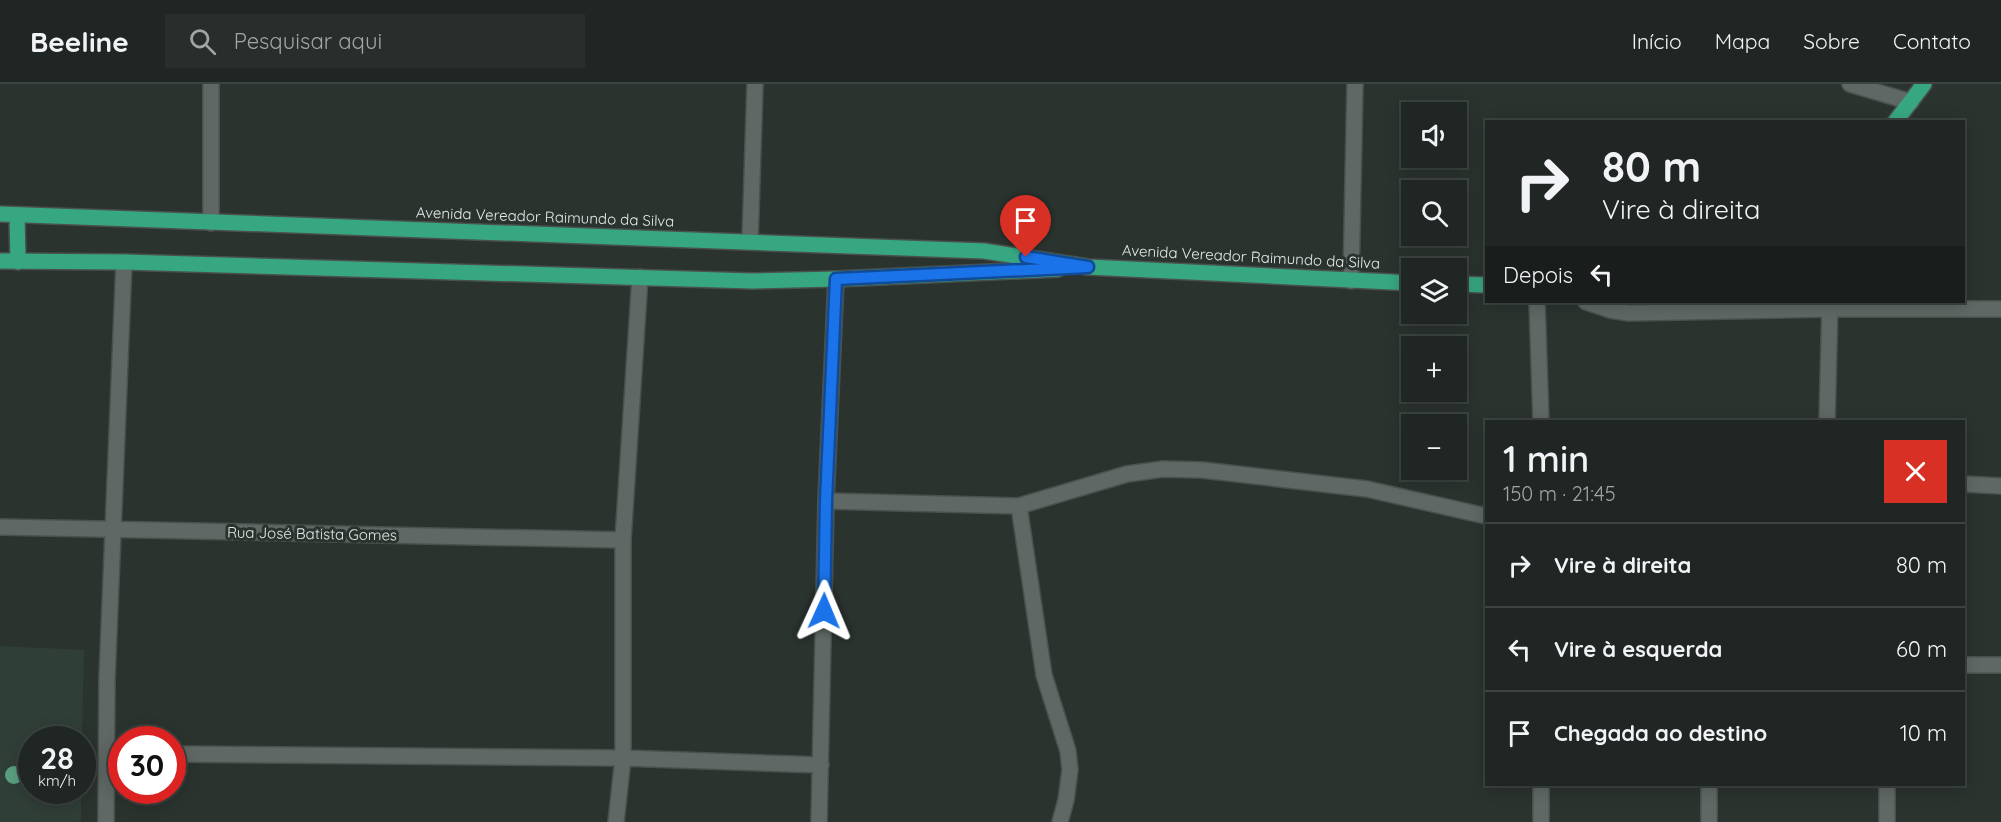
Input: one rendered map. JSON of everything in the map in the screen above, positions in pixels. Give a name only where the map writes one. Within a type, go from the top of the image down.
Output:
[{"type":"main road","points":[[1898,120],[1924,84]]},
{"type":"main road","name":"Avenida Vereador Raimundo da Silva","points":[[0,214],[984,251],[1088,267],[1401,283]]},
{"type":"main road","points":[[17,215],[18,262]]},
{"type":"main road","name":"Avenida Vereador Raimundo da Silva","points":[[0,261],[124,262],[752,281],[1088,267]]},
{"type":"main road","points":[[1467,284],[1485,285]]},
{"type":"street","points":[[211,84],[211,223]]},
{"type":"street","points":[[750,242],[755,84]]},
{"type":"street","points":[[1351,281],[1355,84]]},
{"type":"street","points":[[1850,84],[1911,102]]},
{"type":"street","points":[[111,726],[107,679],[124,262]]},
{"type":"street","points":[[616,822],[623,758],[623,540],[640,278]]},
{"type":"street","points":[[819,822],[826,501],[836,279]]},
{"type":"street","points":[[1537,303],[1541,420]]},
{"type":"street","points":[[1589,303],[1629,313],[1829,305],[2001,309]]},
{"type":"street","points":[[1827,420],[1829,305]]},
{"type":"street","points":[[826,501],[1019,506],[1127,474],[1163,470],[1202,470],[1367,489],[1485,516]]},
{"type":"street","points":[[1965,484],[2001,486]]},
{"type":"street","points":[[1019,506],[1038,645],[1044,675],[1068,752],[1070,770],[1060,822]]},
{"type":"street","name":"Rua José Batista Gomes","points":[[0,527],[623,540]]},
{"type":"street","points":[[1965,664],[2001,665]]},
{"type":"street","points":[[186,753],[623,758],[821,765]]},
{"type":"street","points":[[1541,786],[1541,822]]},
{"type":"street","points":[[1709,786],[1709,822]]},
{"type":"street","points":[[1887,786],[1887,822]]},
{"type":"street","points":[[106,822],[108,804]]},
{"type":"shaded area","points":[[0,646],[84,650],[82,726],[18,726],[18,804],[81,804],[81,822],[0,822]]},
{"type":"route","points":[[824,611],[826,501],[836,279],[1088,267],[1026,257]]}]
